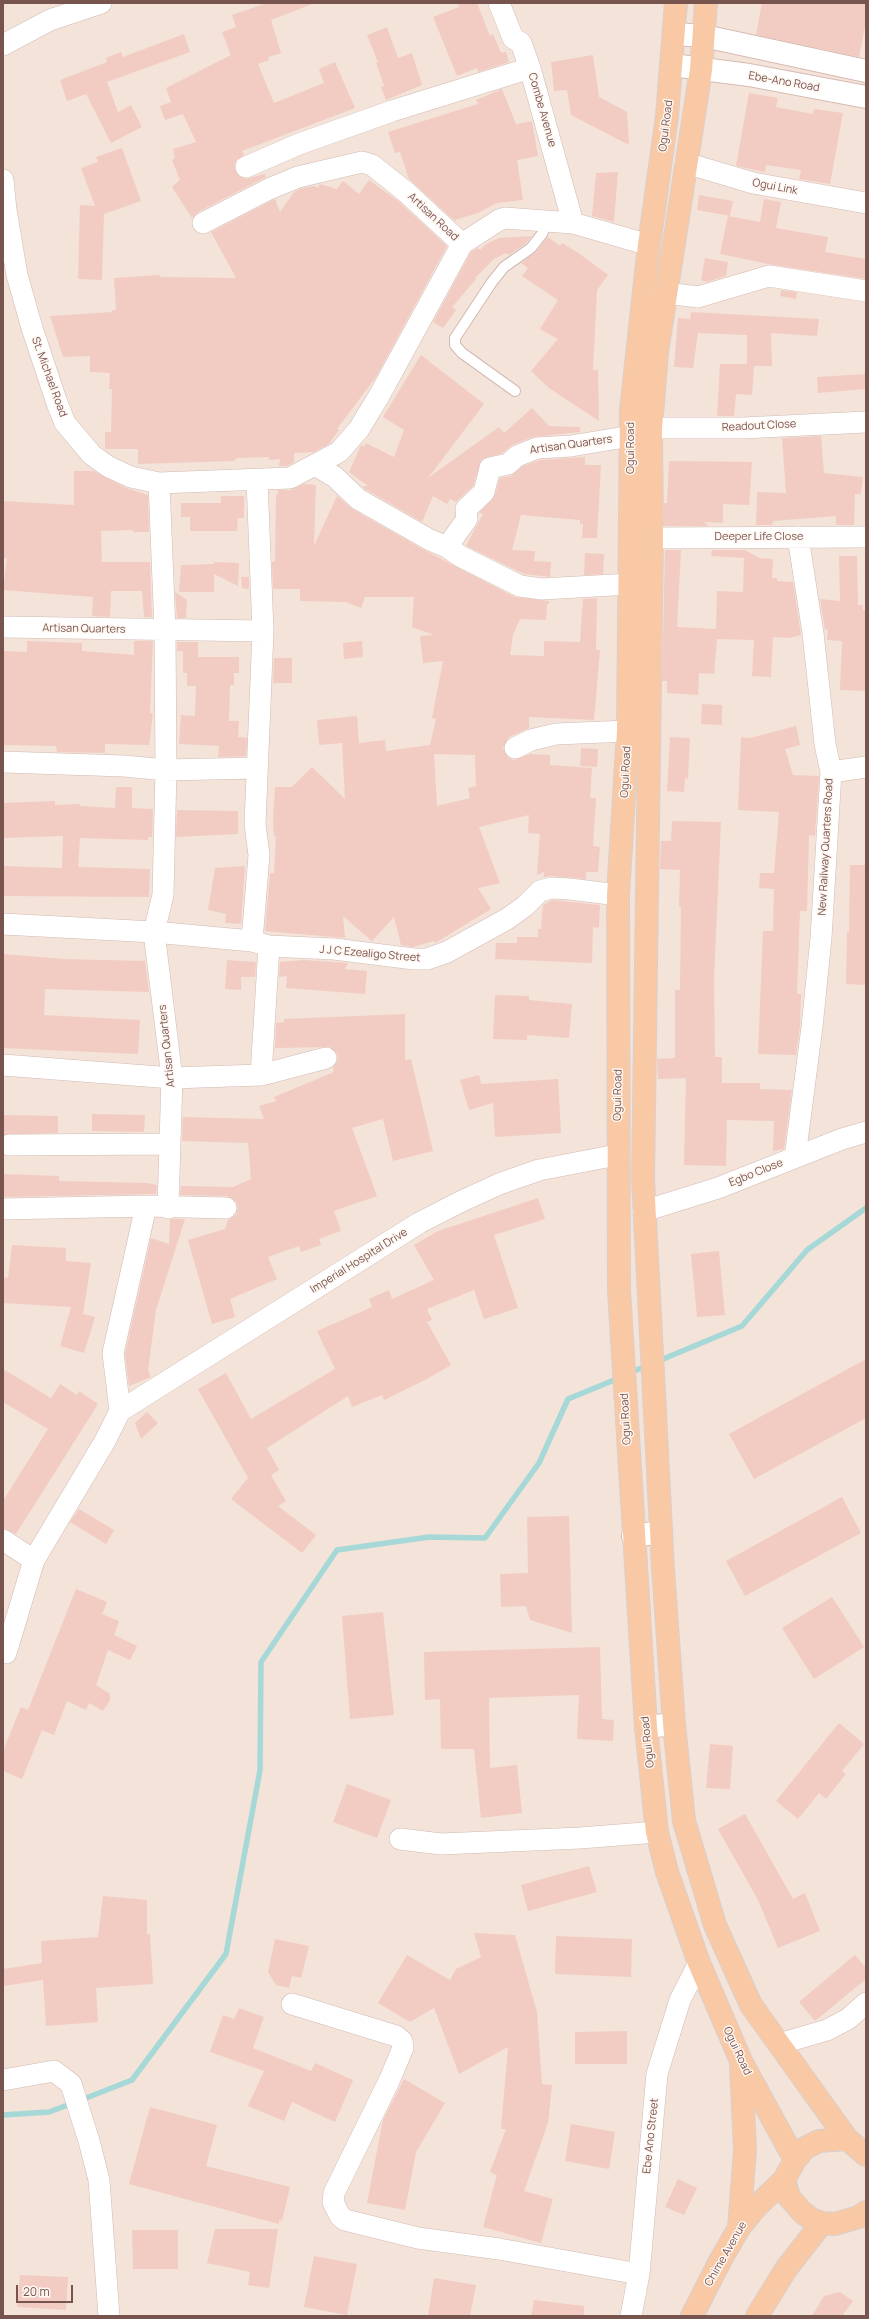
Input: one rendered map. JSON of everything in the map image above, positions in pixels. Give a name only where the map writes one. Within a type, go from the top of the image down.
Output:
[{"type":"main road","name":"Ogui Road","points":[[676,3],[675,34],[662,158],[649,245],[631,410],[628,731],[618,895],[618,1290],[646,1727],[657,1832],[667,1872],[699,1963],[741,2061],[795,2160]]},
{"type":"main road","name":"Ogui Road","points":[[706,3],[701,70],[657,352],[651,428],[652,538],[643,1102],[644,1212],[661,1532],[674,1724],[684,1821],[715,1926],[752,2005],[846,2139],[866,2155]]},
{"type":"main road","points":[[675,34],[704,36],[866,71]]},
{"type":"main road","name":"Ebe-Ano Road","points":[[672,65],[701,70],[749,75],[866,97]]},
{"type":"main road","points":[[618,1101],[643,1102]]},
{"type":"main road","points":[[633,1536],[661,1532]]},
{"type":"main road","points":[[646,1727],[674,1724]]},
{"type":"main road","points":[[739,2228],[745,2149],[741,2061]]},
{"type":"main road","name":"Chime Avenue","points":[[692,2316],[720,2261],[739,2228],[756,2206],[784,2180],[795,2160],[805,2148],[819,2141],[846,2139]]},
{"type":"main road","points":[[784,2180],[789,2197],[802,2212],[822,2223],[835,2224],[859,2217],[866,2212]]},
{"type":"main road","points":[[757,2316],[786,2269],[822,2223]]},
{"type":"street","points":[[3,45],[50,20],[101,3]]},
{"type":"street","name":"Combe Avenue","points":[[499,3],[513,38],[521,43],[530,68],[573,222]]},
{"type":"street","points":[[275,187],[255,163],[298,144],[392,111],[530,68]]},
{"type":"street","name":"Artisan Road","points":[[204,223],[298,177],[362,162],[372,165],[406,192],[462,244],[411,339],[359,429],[339,452],[315,465]]},
{"type":"street","name":"Ogui Link","points":[[686,163],[753,183],[866,203]]},
{"type":"street","name":"St. Michael Road","points":[[3,180],[6,210],[17,274],[32,328],[57,403],[65,422],[92,455],[109,467],[131,477],[160,483],[220,479],[257,480],[290,478],[315,465]]},
{"type":"street","points":[[462,244],[505,218],[573,222],[649,245]]},
{"type":"street","points":[[666,293],[698,297],[769,276],[866,291]]},
{"type":"street","name":"Readout Close","points":[[651,428],[743,428],[866,422]]},
{"type":"street","name":"Artisan Quarters","points":[[447,547],[467,519],[466,509],[484,492],[490,468],[508,464],[517,456],[537,448],[571,446],[631,436]]},
{"type":"street","points":[[315,465],[335,477],[358,499],[430,540],[447,547],[460,556],[520,586],[542,589],[630,584]]},
{"type":"street","points":[[257,480],[263,632],[255,824],[259,855],[261,1075]]},
{"type":"street","name":"Artisan Quarters","points":[[160,483],[165,630],[166,770],[163,896],[154,932],[172,1078],[168,1208]]},
{"type":"street","name":"Deeper Life Close","points":[[652,538],[771,539],[798,537],[866,537]]},
{"type":"street","name":"New Railway Quarters Road","points":[[795,1157],[812,1027],[821,938],[831,772],[825,744],[813,632],[798,537]]},
{"type":"street","name":"Artisan Quarters","points":[[3,627],[263,632]]},
{"type":"street","points":[[515,748],[531,740],[556,734],[628,731]]},
{"type":"street","points":[[3,762],[124,766],[166,770],[258,768]]},
{"type":"street","points":[[831,772],[866,767]]},
{"type":"street","name":"J J C Ezealigo Street","points":[[260,944],[427,959],[447,952],[507,919],[525,906],[540,891],[551,888],[618,895]]},
{"type":"street","points":[[3,924],[154,932],[260,944]]},
{"type":"street","points":[[3,1065],[172,1078],[261,1075],[326,1058]]},
{"type":"street","name":"Egbo Close","points":[[644,1212],[718,1188],[842,1139],[866,1132]]},
{"type":"street","points":[[9,1145],[170,1144]]},
{"type":"street","name":"Imperial Hospital Drive","points":[[120,1411],[419,1223],[499,1184],[539,1170],[617,1155]]},
{"type":"street","points":[[6,1652],[34,1560],[105,1441],[120,1411],[113,1352],[146,1206]]},
{"type":"street","points":[[3,1209],[146,1206],[168,1208],[226,1208]]},
{"type":"street","points":[[3,1540],[34,1560]]},
{"type":"street","points":[[400,1839],[441,1844],[580,1838],[657,1832]]},
{"type":"street","name":"Ebe Ano Street","points":[[631,2316],[639,2274],[657,2074],[680,2000],[699,1963]]},
{"type":"street","points":[[779,2044],[827,2030],[848,2019],[866,2003]]},
{"type":"street","points":[[292,2004],[396,2036],[402,2040],[403,2048],[389,2081],[334,2193],[333,2202],[340,2216],[345,2220],[418,2238],[499,2249],[639,2274]]},
{"type":"street","points":[[3,2080],[54,2071],[64,2076],[71,2084],[99,2180],[109,2316]]},
{"type":"lane","points":[[514,391],[462,354],[455,345],[455,338],[492,282],[504,267],[531,248],[542,234],[548,220]]},
{"type":"shaded area","points":[[3,3],[866,3],[866,2316],[3,2316]]},
{"type":"building","points":[[267,3],[312,4],[271,20],[281,53],[268,57],[269,60],[258,64],[274,103],[324,83],[319,69],[335,62],[355,108],[242,151],[244,155],[237,160],[234,165],[239,176],[245,179],[265,174],[266,177],[198,212],[192,218],[172,187],[180,180],[172,160],[175,158],[173,149],[196,142],[183,114],[165,120],[160,106],[171,102],[166,88],[231,55],[222,32],[236,27],[232,15]]},
{"type":"building","points":[[458,3],[477,3],[490,36],[493,34],[501,53],[506,52],[509,62],[478,72],[477,68],[457,76],[433,17],[459,7]]},
{"type":"building","points":[[762,3],[866,3],[866,22],[859,57],[756,35]]},
{"type":"building","points":[[387,27],[398,58],[412,53],[422,85],[386,100],[381,87],[384,86],[376,63],[378,62],[367,35]]},
{"type":"building","points":[[184,34],[190,52],[107,82],[118,112],[131,105],[142,127],[111,143],[86,94],[67,101],[60,80],[107,62],[106,58],[121,52],[123,57]]},
{"type":"building","points":[[593,55],[599,97],[627,112],[629,145],[571,115],[567,90],[554,91],[551,62]]},
{"type":"building","points":[[502,89],[516,124],[532,121],[538,156],[517,160],[523,200],[497,203],[478,213],[455,220],[457,223],[409,179],[400,152],[395,153],[388,132],[478,104],[476,100]]},
{"type":"building","points":[[749,93],[778,98],[776,107],[813,114],[814,109],[843,113],[830,184],[799,179],[801,170],[766,165],[765,172],[736,166]]},
{"type":"building","points":[[122,148],[141,201],[104,214],[102,280],[78,279],[80,205],[95,206],[81,168],[98,162],[96,157]]},
{"type":"building","points":[[618,172],[614,222],[592,216],[596,173]]},
{"type":"building","points":[[369,180],[398,201],[447,246],[376,377],[337,429],[339,430],[329,444],[314,452],[294,453],[294,462],[287,466],[279,466],[280,459],[269,460],[269,457],[237,458],[234,461],[138,464],[138,449],[105,449],[105,432],[111,432],[112,389],[109,389],[110,373],[90,372],[90,356],[63,357],[50,316],[112,312],[112,310],[116,310],[114,278],[160,275],[160,277],[236,278],[211,232],[275,199],[280,212],[294,192],[302,188],[314,186],[318,188],[320,184],[337,189],[343,181],[359,194]]},
{"type":"building","points":[[699,195],[733,201],[730,216],[697,210]]},
{"type":"building","points":[[764,199],[781,202],[776,228],[828,237],[825,252],[866,259],[866,279],[773,265],[720,254],[728,216],[760,222]]},
{"type":"building","points":[[532,236],[526,243],[509,255],[506,253],[494,259],[475,278],[476,279],[452,307],[456,310],[443,328],[433,322],[471,252],[478,248],[480,250],[486,244],[499,238]]},
{"type":"building","points":[[548,237],[560,246],[562,243],[577,252],[608,275],[597,290],[593,370],[598,370],[599,421],[549,388],[531,371],[558,339],[540,329],[558,300],[522,276],[528,268],[521,263],[536,252]]},
{"type":"building","points":[[705,258],[728,262],[726,276],[707,282],[701,280]]},
{"type":"building","points":[[781,290],[797,292],[796,299],[780,296]]},
{"type":"building","points":[[691,312],[819,319],[817,336],[771,333],[772,366],[754,366],[752,395],[736,394],[734,416],[717,416],[720,364],[747,364],[747,335],[698,333],[693,368],[674,367],[678,318],[690,319]]},
{"type":"building","points":[[421,355],[484,404],[428,478],[499,427],[504,433],[532,408],[549,426],[580,427],[580,432],[533,437],[512,445],[502,453],[482,459],[473,486],[456,502],[450,499],[447,504],[433,496],[422,522],[365,489],[362,486],[368,486],[349,472],[361,445],[364,447],[366,443],[394,457],[404,430],[383,417]]},
{"type":"building","points":[[866,374],[866,389],[818,393],[817,377]]},
{"type":"building","points":[[821,436],[824,473],[863,477],[861,494],[855,494],[854,525],[836,525],[836,516],[773,521],[772,525],[756,525],[757,492],[786,493],[782,438]]},
{"type":"building","points":[[585,457],[585,465],[601,465],[597,538],[582,538],[583,524],[580,524],[580,520],[521,515],[512,550],[535,551],[534,561],[551,562],[550,577],[524,574],[466,546],[483,514],[479,513],[495,495],[500,478],[511,476],[523,466],[540,460]]},
{"type":"building","points":[[669,461],[752,462],[749,505],[723,504],[723,523],[704,522],[709,526],[664,526],[664,503],[667,503]]},
{"type":"building","points":[[74,471],[94,471],[126,488],[148,495],[149,532],[133,532],[133,530],[101,531],[102,562],[150,562],[152,617],[144,617],[142,591],[111,591],[110,617],[92,616],[93,597],[3,590],[7,558],[3,558],[3,501],[74,505]]},
{"type":"building","points":[[303,484],[316,485],[314,546],[337,496],[352,509],[424,550],[515,597],[549,601],[549,604],[547,604],[546,620],[520,619],[513,635],[510,655],[544,656],[544,641],[580,642],[583,599],[597,598],[596,650],[600,650],[594,720],[529,717],[529,728],[509,737],[503,748],[508,758],[514,760],[530,754],[550,755],[550,765],[592,768],[590,798],[596,798],[593,846],[600,847],[598,872],[586,872],[586,879],[552,876],[544,877],[544,872],[537,875],[540,834],[528,833],[529,815],[479,827],[500,883],[478,888],[491,909],[435,943],[434,941],[413,947],[401,945],[394,917],[372,941],[343,916],[345,938],[265,931],[270,873],[274,873],[276,836],[274,836],[273,820],[275,787],[292,787],[312,767],[345,799],[342,743],[319,745],[317,720],[357,716],[359,743],[385,740],[386,751],[430,745],[436,719],[432,718],[443,661],[423,663],[420,636],[434,635],[412,627],[414,597],[365,597],[361,608],[346,602],[300,601],[300,589],[273,589],[272,562],[275,562],[276,495],[278,494],[278,490],[291,490]],"holes":[[[434,754],[475,755],[476,786],[468,788],[470,798],[437,806]]]},
{"type":"building","points":[[221,496],[244,496],[244,518],[238,518],[237,531],[190,531],[190,517],[181,517],[181,503],[221,503]]},
{"type":"building","points":[[665,550],[681,550],[677,627],[716,629],[717,591],[743,592],[744,558],[711,556],[712,550],[745,550],[759,558],[773,559],[772,578],[777,578],[777,581],[793,582],[801,635],[789,638],[773,637],[771,677],[752,676],[754,640],[717,639],[714,674],[699,673],[698,695],[667,693],[667,681],[662,681]]},
{"type":"building","points":[[585,553],[604,554],[603,574],[584,575]]},
{"type":"building","points":[[839,556],[857,556],[858,605],[863,605],[863,610],[866,610],[866,691],[840,690],[842,641],[827,640],[828,629],[825,630],[820,599],[840,601]]},
{"type":"building","points":[[214,562],[239,563],[238,586],[214,574],[214,592],[179,592],[181,565],[214,564]]},
{"type":"building","points":[[241,577],[249,577],[249,589],[242,588]]},
{"type":"building","points":[[175,592],[187,600],[186,618],[177,618]]},
{"type":"building","points":[[27,641],[82,643],[82,651],[134,655],[134,641],[153,641],[150,713],[153,713],[149,745],[105,744],[105,753],[57,752],[56,746],[3,745],[3,651],[27,652]]},
{"type":"building","points":[[362,641],[363,657],[344,659],[343,643]]},
{"type":"building","points":[[177,642],[198,642],[198,657],[239,657],[239,673],[234,673],[234,685],[230,685],[229,721],[239,721],[238,737],[247,738],[246,756],[218,757],[219,746],[179,744],[181,715],[195,716],[196,686],[187,686],[187,673],[183,673],[183,651],[177,651]]},
{"type":"building","points":[[274,658],[292,658],[292,683],[273,683]]},
{"type":"building","points":[[702,704],[722,705],[722,725],[701,724]]},
{"type":"building","points":[[796,726],[800,745],[785,749],[793,775],[819,776],[815,836],[809,835],[807,911],[800,911],[797,994],[801,994],[800,1026],[796,1055],[758,1054],[763,931],[773,931],[774,889],[759,888],[760,873],[774,873],[779,812],[738,810],[741,737],[750,738]]},
{"type":"building","points":[[670,737],[690,738],[688,779],[685,778],[684,792],[667,791]]},
{"type":"building","points":[[581,748],[598,749],[597,767],[580,766]]},
{"type":"building","points":[[116,787],[132,787],[132,808],[153,809],[152,837],[148,837],[148,840],[80,838],[78,867],[150,869],[149,897],[3,896],[3,866],[62,868],[63,836],[3,838],[3,803],[55,801],[55,805],[80,804],[80,806],[115,808]]},
{"type":"building","points":[[177,810],[238,811],[238,834],[176,837]]},
{"type":"building","points":[[672,821],[721,822],[714,979],[715,1057],[722,1057],[722,1083],[760,1083],[760,1089],[792,1090],[784,1149],[773,1151],[774,1121],[727,1120],[726,1166],[684,1165],[686,1078],[658,1079],[657,1059],[675,1058],[675,990],[680,990],[680,870],[660,869],[661,841],[671,841]]},
{"type":"building","points":[[850,865],[866,865],[866,985],[846,984],[847,932],[849,932]]},
{"type":"building","points":[[245,866],[241,924],[225,923],[226,914],[208,910],[215,868]]},
{"type":"building","points":[[552,900],[600,905],[599,928],[593,927],[592,963],[495,959],[496,943],[517,943],[517,937],[538,937],[538,929],[541,929],[543,905]]},
{"type":"building","points":[[3,954],[64,959],[145,961],[149,992],[45,989],[44,1015],[140,1020],[138,1054],[3,1048]]},
{"type":"building","points":[[227,960],[256,962],[255,977],[241,977],[241,990],[225,989]]},
{"type":"building","points":[[304,960],[348,963],[345,969],[367,971],[365,994],[286,988],[287,976],[279,977],[280,962]]},
{"type":"building","points":[[495,995],[529,996],[529,1000],[572,1004],[569,1038],[527,1035],[527,1040],[493,1039]]},
{"type":"building","points":[[405,1014],[405,1060],[411,1059],[433,1151],[393,1161],[383,1119],[352,1128],[377,1196],[334,1211],[341,1231],[319,1239],[321,1245],[301,1252],[299,1246],[268,1257],[277,1279],[230,1299],[235,1317],[212,1324],[188,1240],[225,1229],[228,1220],[236,1215],[238,1208],[236,1202],[227,1196],[180,1195],[181,1186],[233,1187],[251,1179],[248,1143],[182,1141],[183,1117],[264,1119],[259,1106],[276,1101],[274,1097],[334,1072],[333,1067],[337,1062],[338,1055],[330,1047],[275,1048],[276,1023],[284,1022],[284,1019]]},
{"type":"building","points":[[479,1075],[481,1084],[558,1079],[561,1133],[495,1137],[493,1103],[469,1110],[460,1080]]},
{"type":"building","points":[[92,1114],[145,1115],[144,1132],[92,1131]]},
{"type":"building","points":[[3,1115],[58,1116],[58,1133],[3,1135]]},
{"type":"building","points":[[3,1174],[59,1176],[59,1181],[147,1183],[157,1185],[156,1194],[3,1197]]},
{"type":"building","points":[[538,1198],[545,1219],[494,1235],[518,1308],[484,1319],[474,1290],[427,1309],[432,1320],[427,1322],[451,1365],[425,1380],[384,1400],[382,1395],[352,1407],[348,1396],[267,1448],[279,1470],[271,1475],[286,1501],[278,1506],[316,1535],[302,1553],[231,1499],[248,1478],[198,1389],[226,1373],[251,1419],[335,1369],[317,1331],[372,1307],[369,1299],[389,1290],[392,1299],[434,1280],[414,1245],[438,1231]]},
{"type":"building","points":[[170,1219],[185,1219],[156,1310],[148,1370],[151,1377],[129,1386],[125,1354],[151,1238],[169,1244]]},
{"type":"building","points":[[12,1245],[66,1248],[66,1261],[91,1263],[83,1314],[95,1317],[84,1353],[60,1346],[71,1307],[3,1303],[3,1277],[8,1278]]},
{"type":"building","points":[[719,1251],[725,1315],[697,1317],[691,1254]]},
{"type":"building","points":[[866,1359],[866,1418],[754,1479],[729,1434]]},
{"type":"building","points":[[3,1369],[51,1398],[60,1384],[77,1395],[79,1391],[98,1404],[16,1534],[3,1528],[3,1501],[48,1429],[3,1402]]},
{"type":"building","points":[[147,1412],[158,1423],[141,1439],[135,1423]]},
{"type":"building","points":[[842,1497],[861,1533],[745,1596],[726,1561]]},
{"type":"building","points":[[79,1509],[114,1530],[106,1544],[70,1522]]},
{"type":"building","points":[[569,1516],[572,1633],[530,1620],[526,1606],[501,1607],[500,1574],[528,1573],[527,1517]]},
{"type":"building","points":[[76,1589],[107,1602],[102,1614],[119,1621],[114,1635],[137,1646],[130,1660],[108,1650],[96,1685],[110,1694],[110,1700],[103,1711],[89,1703],[86,1710],[67,1701],[54,1735],[42,1730],[22,1779],[3,1771],[3,1751],[21,1707],[28,1710]]},
{"type":"building","points":[[832,1597],[864,1647],[814,1679],[782,1628]]},
{"type":"building","points":[[383,1612],[394,1715],[350,1719],[342,1616]]},
{"type":"building","points":[[600,1647],[602,1719],[614,1720],[613,1741],[577,1739],[579,1695],[489,1698],[490,1768],[517,1765],[522,1813],[481,1818],[474,1749],[441,1749],[440,1699],[425,1700],[424,1652]]},
{"type":"building","points":[[839,1723],[864,1744],[842,1771],[846,1774],[826,1799],[819,1793],[798,1819],[776,1801]]},
{"type":"building","points":[[710,1744],[733,1746],[730,1789],[706,1788]]},
{"type":"building","points":[[347,1784],[391,1800],[377,1838],[333,1822]]},
{"type":"building","points":[[745,1814],[793,1899],[805,1893],[820,1931],[778,1948],[758,1900],[718,1829]]},
{"type":"building","points":[[589,1866],[597,1892],[528,1911],[521,1885]]},
{"type":"building","points":[[103,1896],[147,1900],[147,1934],[150,1934],[153,1984],[96,1988],[98,2022],[46,2026],[43,1980],[3,1986],[3,1969],[42,1963],[41,1941],[98,1937]]},
{"type":"building","points":[[474,1933],[515,1935],[537,2012],[542,2084],[552,2085],[548,2123],[524,2191],[553,2199],[541,2243],[483,2227],[497,2175],[490,2172],[506,2129],[501,2129],[508,2047],[459,2074],[434,2008],[410,2022],[378,2003],[407,1955],[450,1980],[456,1969],[481,1957]]},
{"type":"building","points":[[556,1936],[632,1939],[631,1977],[555,1974]]},
{"type":"building","points":[[275,1939],[309,1946],[301,1978],[292,1976],[289,1988],[276,1985],[268,1972]]},
{"type":"building","points":[[855,1955],[866,1968],[866,1979],[815,2021],[799,2002]]},
{"type":"building","points":[[239,2008],[264,2017],[253,2048],[311,2071],[315,2063],[353,2080],[335,2122],[292,2102],[284,2121],[248,2106],[264,2071],[210,2052],[223,2015],[234,2019]]},
{"type":"building","points":[[627,2031],[627,2064],[575,2064],[575,2032]]},
{"type":"building","points":[[404,2079],[445,2103],[416,2152],[405,2210],[367,2203],[383,2120]]},
{"type":"building","points":[[150,2107],[217,2125],[206,2166],[290,2187],[282,2221],[279,2220],[279,2224],[129,2184]]},
{"type":"building","points":[[571,2124],[615,2132],[609,2169],[565,2161]]},
{"type":"building","points":[[678,2179],[697,2188],[684,2215],[665,2207]]},
{"type":"building","points":[[215,2229],[278,2229],[269,2288],[248,2285],[250,2272],[207,2263]]},
{"type":"building","points":[[132,2230],[178,2230],[178,2269],[133,2269]]},
{"type":"building","points":[[314,2256],[357,2264],[347,2315],[304,2307]]},
{"type":"building","points":[[20,2275],[68,2277],[66,2310],[17,2307]]},
{"type":"building","points":[[434,2278],[476,2285],[470,2316],[428,2316]]},
{"type":"building","points":[[840,2292],[853,2301],[842,2316],[812,2316],[824,2296]]},
{"type":"building","points":[[534,2300],[584,2306],[584,2316],[531,2316]]},
{"type":"waterway","points":[[656,1362],[742,1326],[807,1250],[866,1208]]},
{"type":"waterway","points":[[629,1373],[649,1365]]},
{"type":"waterway","points":[[81,2100],[132,2080],[226,1954],[260,1770],[261,1662],[337,1550],[429,1537],[485,1538],[539,1463],[568,1399],[619,1378]]},
{"type":"waterway","points":[[3,2115],[49,2112],[73,2103]]}]
